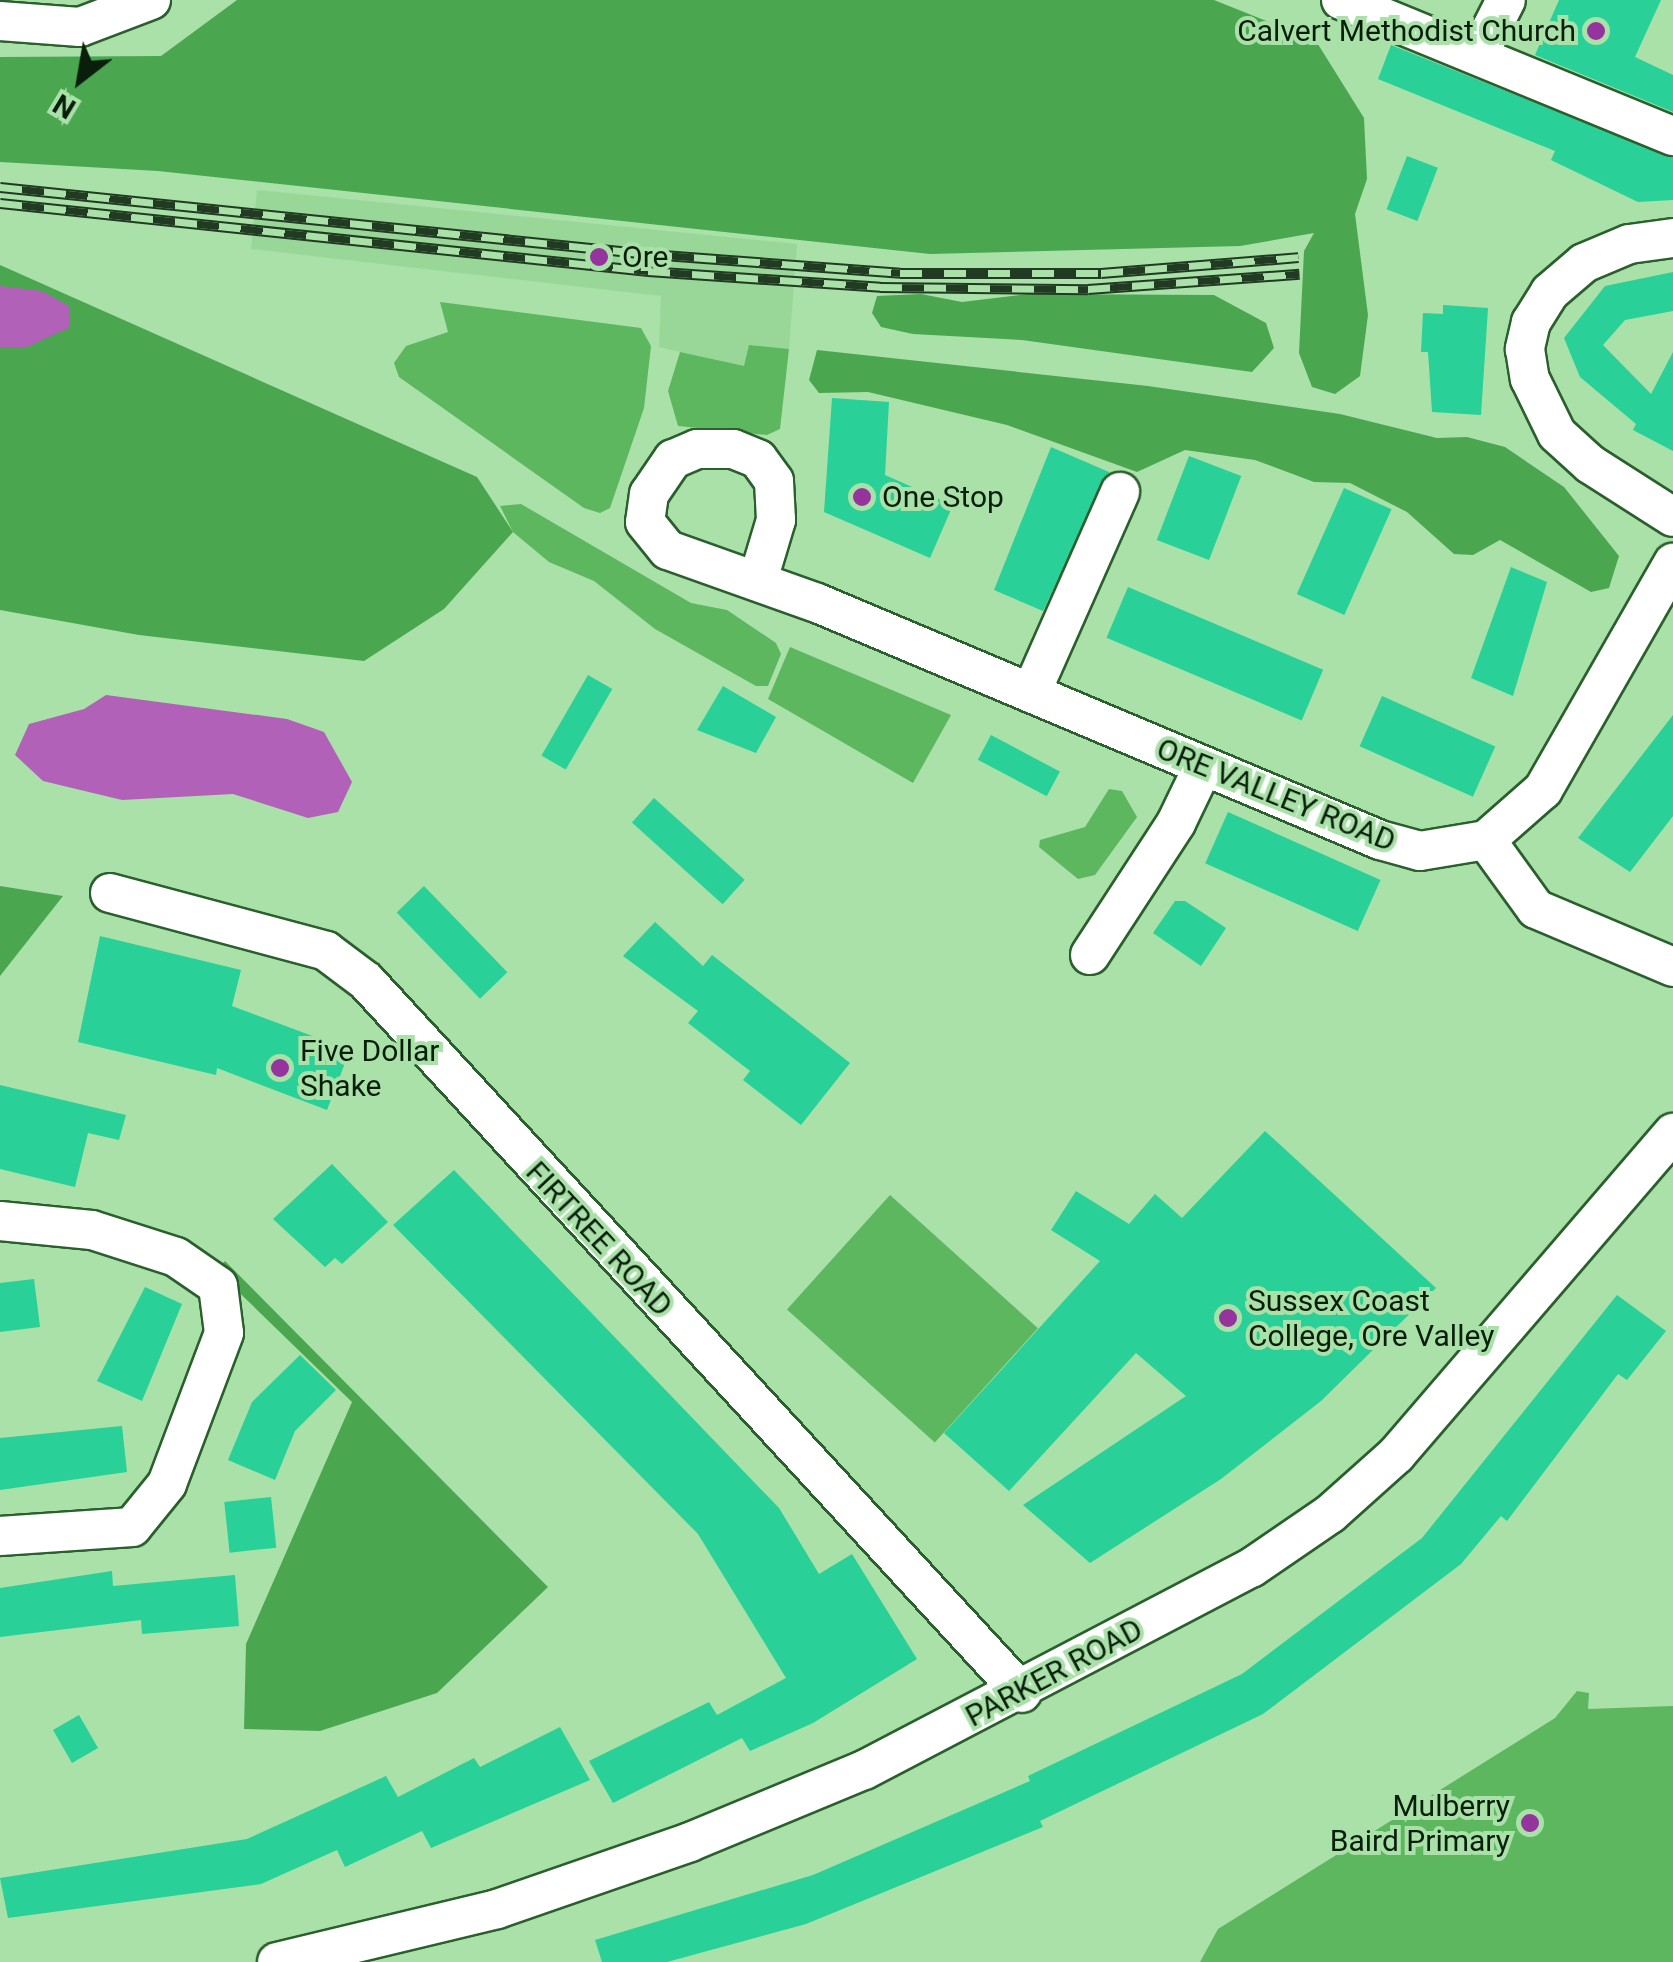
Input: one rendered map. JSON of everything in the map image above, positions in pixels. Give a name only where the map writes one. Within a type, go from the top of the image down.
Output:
[{"type":"street","points":[[0,21],[80,27],[151,0]]},
{"type":"street","points":[[1340,0],[1479,53],[1673,136]]},
{"type":"street","points":[[1479,53],[1506,0]]},
{"type":"street","points":[[1673,238],[1629,244],[1584,263],[1550,292],[1531,322],[1525,349],[1530,379],[1557,434],[1590,464],[1673,516]]},
{"type":"street","points":[[1031,694],[1120,492]]},
{"type":"street","points":[[1673,563],[1544,790],[1486,840],[1536,909],[1673,967]]},
{"type":"street","name":"ORE VALLEY ROAD","points":[[758,580],[1203,767],[1420,851],[1486,840]]},
{"type":"street","points":[[1090,956],[1203,767]]},
{"type":"street","name":"FIRTREE ROAD","points":[[110,894],[326,951],[366,981],[1022,1693]]},
{"type":"street","name":"PARKER ROAD","points":[[277,1962],[498,1909],[640,1860],[864,1770],[1022,1693],[1251,1568],[1370,1481],[1673,1133]]},
{"type":"street","points":[[0,1221],[92,1230],[176,1256],[218,1286],[224,1333],[167,1484],[132,1528],[0,1536]]},
{"type":"shaded area","points":[[237,0],[1214,0],[1316,41],[1364,118],[1367,179],[1355,214],[1368,315],[1360,376],[1335,394],[1312,387],[1299,353],[1304,251],[1314,233],[1240,246],[930,254],[158,171],[0,162],[0,57],[161,56]]},
{"type":"shaded area","points":[[257,190],[797,244],[789,349],[750,345],[745,367],[659,347],[661,296],[251,249]]},
{"type":"shaded area","points":[[0,265],[477,477],[513,532],[444,609],[364,661],[139,635],[0,610]]},
{"type":"shaded area","points":[[0,286],[42,291],[69,306],[69,328],[27,347],[0,347]]},
{"type":"shaded area","points":[[921,294],[962,302],[1028,294],[1214,295],[1266,323],[1274,348],[1252,372],[1022,340],[913,334],[881,327],[872,313],[877,296]]},
{"type":"shaded area","points":[[440,302],[641,328],[651,346],[644,408],[610,508],[600,513],[584,508],[399,377],[394,363],[406,346],[448,332]]},
{"type":"shaded area","points":[[749,345],[789,349],[780,429],[767,435],[678,426],[668,391],[680,352],[744,366]]},
{"type":"shaded area","points":[[817,350],[1148,386],[1340,414],[1437,438],[1467,437],[1505,447],[1564,487],[1619,556],[1609,588],[1591,592],[1500,540],[1473,555],[1454,554],[1407,512],[1350,483],[1314,482],[1255,460],[1185,450],[1137,472],[1007,425],[868,392],[819,393],[809,380]]},
{"type":"shaded area","points":[[521,504],[691,603],[727,610],[776,643],[781,654],[768,686],[756,686],[655,629],[594,581],[549,562],[513,532],[500,506]]},
{"type":"shaded area","points":[[790,647],[951,715],[913,783],[768,699]]},
{"type":"shaded area","points":[[106,695],[287,719],[324,732],[352,782],[338,812],[308,818],[233,794],[122,800],[43,781],[15,755],[29,724],[84,709]]},
{"type":"shaded area","points":[[1109,789],[1122,791],[1137,817],[1095,875],[1078,879],[1039,847],[1040,840],[1085,827]]},
{"type":"shaded area","points":[[0,886],[63,896],[0,976]]},
{"type":"shaded area","points":[[890,1195],[1038,1328],[935,1443],[787,1309]]},
{"type":"shaded area","points":[[225,1261],[548,1587],[437,1693],[320,1731],[244,1729],[246,1644],[352,1402],[216,1270]]},
{"type":"shaded area","name":"Mulberry Baird Primary","points":[[1577,1691],[1589,1693],[1588,1709],[1673,1706],[1673,1962],[1200,1962],[1218,1929],[1555,1718]]},
{"type":"building","name":"Calvert Methodist Church","points":[[1559,0],[1661,0],[1635,57],[1673,75],[1673,112],[1535,55]]},
{"type":"building","points":[[1391,45],[1673,158],[1673,200],[1638,202],[1551,160],[1555,151],[1378,79]]},
{"type":"building","points":[[1407,156],[1438,168],[1417,221],[1387,209]]},
{"type":"building","points":[[1673,272],[1673,311],[1625,320],[1603,345],[1651,394],[1673,352],[1673,451],[1633,430],[1636,424],[1580,377],[1564,338],[1605,286]]},
{"type":"building","points":[[1443,305],[1488,308],[1481,415],[1432,412],[1428,352],[1421,352],[1423,313],[1443,314]]},
{"type":"building","points":[[832,398],[889,402],[885,475],[953,505],[930,558],[824,512]]},
{"type":"building","points":[[1051,447],[1109,472],[1043,611],[994,590]]},
{"type":"building","points":[[1189,456],[1241,476],[1209,560],[1157,540]]},
{"type":"building","points":[[1344,488],[1392,509],[1344,615],[1297,594]]},
{"type":"building","points":[[1511,567],[1547,582],[1513,696],[1471,678]]},
{"type":"building","points":[[1128,587],[1323,670],[1302,720],[1107,638]]},
{"type":"building","points":[[588,675],[612,689],[566,770],[542,756]]},
{"type":"building","points":[[723,686],[776,717],[756,753],[697,730]]},
{"type":"building","points":[[1382,696],[1495,746],[1473,797],[1360,746]]},
{"type":"building","points":[[1673,715],[1673,816],[1630,872],[1578,838]]},
{"type":"building","points":[[991,735],[1060,772],[1047,796],[978,760]]},
{"type":"building","points":[[654,798],[745,880],[723,904],[632,823]]},
{"type":"building","points":[[1228,812],[1381,880],[1358,931],[1205,863]]},
{"type":"building","points":[[424,886],[507,972],[480,999],[397,912]]},
{"type":"building","points":[[1175,901],[1185,901],[1226,928],[1201,966],[1153,933]]},
{"type":"building","points":[[655,922],[703,966],[712,955],[850,1063],[801,1125],[743,1080],[750,1071],[688,1023],[698,1011],[623,956]]},
{"type":"building","points":[[100,936],[241,970],[232,1006],[350,1050],[327,1110],[217,1068],[216,1075],[78,1042]]},
{"type":"building","points":[[0,1085],[126,1115],[119,1140],[88,1133],[75,1187],[0,1169]]},
{"type":"building","name":"Sussex Coast College, Ore Valley","points":[[1265,1131],[1436,1288],[1321,1401],[1221,1479],[1090,1563],[1023,1505],[1186,1396],[1136,1353],[1009,1491],[944,1433],[1100,1261],[1051,1230],[1076,1191],[1129,1224],[1155,1194],[1182,1218]]},
{"type":"building","points":[[332,1164],[388,1222],[342,1264],[335,1258],[325,1267],[273,1219]]},
{"type":"building","points":[[454,1170],[779,1508],[819,1574],[852,1554],[917,1659],[813,1723],[750,1751],[742,1738],[613,1803],[589,1761],[709,1702],[717,1715],[786,1678],[698,1534],[393,1225]]},
{"type":"building","points":[[34,1279],[40,1327],[0,1332],[0,1283]]},
{"type":"building","points":[[145,1287],[182,1304],[142,1401],[97,1381]]},
{"type":"building","points":[[1617,1295],[1666,1331],[1627,1380],[1618,1374],[1507,1521],[1501,1516],[1461,1564],[1263,1714],[1040,1821],[1043,1827],[806,1924],[667,1962],[602,1962],[595,1940],[813,1875],[1030,1781],[1028,1776],[1242,1674],[1422,1538]]},
{"type":"building","points":[[300,1355],[336,1390],[295,1431],[275,1480],[228,1460],[252,1402]]},
{"type":"building","points":[[122,1426],[127,1472],[0,1490],[0,1438]]},
{"type":"building","points":[[271,1497],[276,1548],[230,1553],[224,1502]]},
{"type":"building","points":[[112,1571],[113,1586],[235,1575],[239,1626],[142,1634],[141,1620],[0,1637],[0,1588]]},
{"type":"building","points":[[79,1715],[98,1748],[72,1763],[53,1730]]},
{"type":"building","points":[[560,1727],[590,1780],[431,1848],[422,1831],[345,1867],[337,1850],[261,1884],[8,1918],[0,1878],[247,1839],[386,1776],[398,1797],[474,1758],[480,1767]]},
{"type":"railway","points":[[0,187],[650,254],[900,273],[1101,273],[1298,257]]},
{"type":"railway","points":[[0,203],[648,271],[880,287],[1088,289],[1299,274]]},
{"type":"place","name":"Calvert Methodist Church","points":[[1596,31]]},
{"type":"place","name":"Ore","points":[[599,257]]},
{"type":"place","name":"One Stop","points":[[862,497]]},
{"type":"place","name":"Five Dollar Shake","points":[[280,1068]]},
{"type":"place","name":"Sussex Coast College, Ore Valley","points":[[1228,1318]]},
{"type":"place","name":"Mulberry Baird Primary","points":[[1530,1823]]}]
